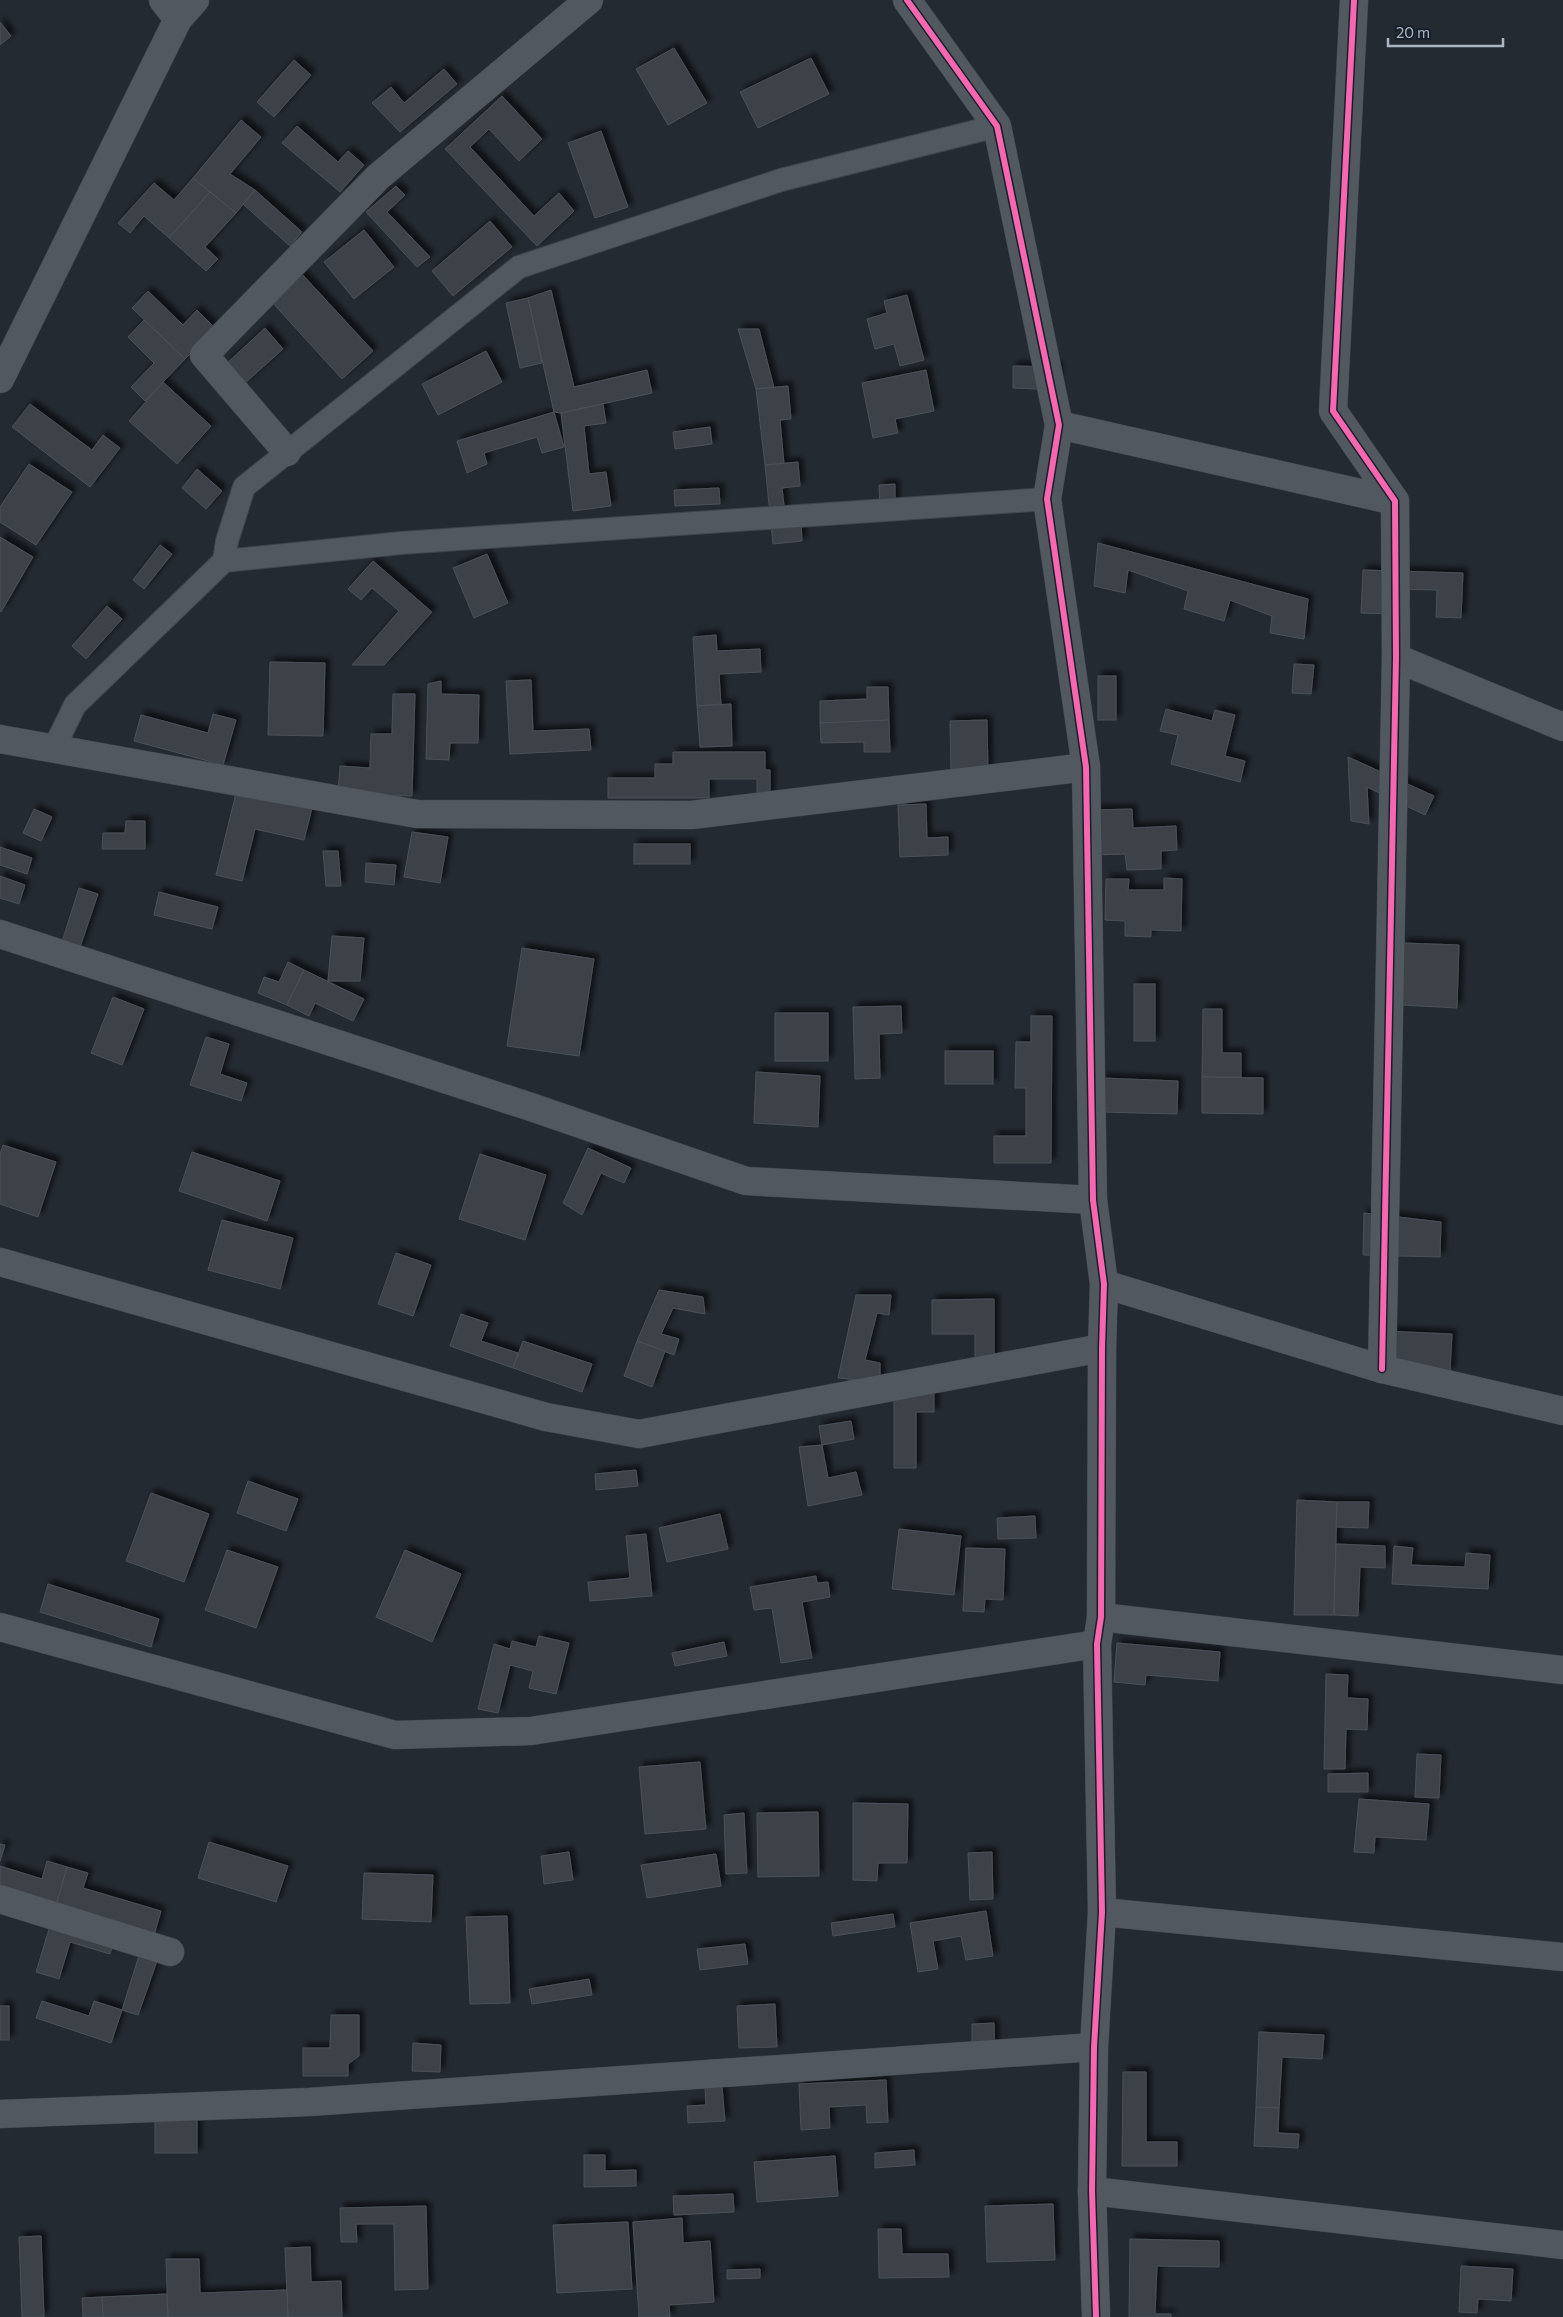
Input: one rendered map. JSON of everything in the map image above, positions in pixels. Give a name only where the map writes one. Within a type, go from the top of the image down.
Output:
[{"type":"street","points":[[287,452],[204,355],[378,177],[589,0]]},
{"type":"street","points":[[907,0],[997,126],[1059,425],[1047,499],[1086,767],[1093,1200],[1104,1284],[1101,1617],[1097,1644],[1102,1912],[1094,2047],[1092,2191],[1096,2317]]},
{"type":"street","points":[[1354,0],[1333,411],[1395,501],[1396,658],[1382,1369]]},
{"type":"street","points":[[0,379],[178,6]]},
{"type":"street","points":[[1059,425],[1395,501]]},
{"type":"street","points":[[1396,658],[1563,727]]},
{"type":"street","points":[[0,739],[417,814],[692,815],[1086,767]]},
{"type":"street","points":[[0,934],[531,1107],[746,1181],[1093,1200]]},
{"type":"street","points":[[0,1262],[546,1417],[639,1434],[1102,1348]]},
{"type":"street","points":[[1104,1284],[1382,1369],[1563,1411]]},
{"type":"street","points":[[1101,1617],[1563,1670]]},
{"type":"street","points":[[0,1627],[394,1735],[531,1731],[1097,1644]]},
{"type":"street","points":[[0,1899],[170,1952]]},
{"type":"street","points":[[1102,1912],[1563,1957]]},
{"type":"street","points":[[0,2114],[309,2102],[1094,2047]]},
{"type":"street","points":[[1092,2191],[1563,2245]]},
{"type":"lane","points":[[54,748],[75,705],[224,561],[227,541],[244,487],[519,267],[781,180],[997,126]]},
{"type":"lane","points":[[224,561],[401,543],[1047,499]]},
{"type":"building","points":[[0,22],[11,36],[0,45]]},
{"type":"building","points":[[674,48],[707,103],[668,125],[636,69]]},
{"type":"building","points":[[811,58],[829,94],[758,128],[740,92]]},
{"type":"building","points":[[294,60],[311,75],[274,117],[257,102]]},
{"type":"building","points":[[444,69],[457,84],[400,132],[372,103],[391,87],[404,103]]},
{"type":"building","points":[[502,96],[542,139],[519,161],[489,129],[470,147],[534,216],[559,193],[574,211],[537,246],[445,149]]},
{"type":"building","points":[[241,120],[261,137],[230,174],[255,190],[236,213],[193,178]]},
{"type":"building","points":[[297,126],[338,162],[348,151],[364,165],[340,192],[282,143]]},
{"type":"building","points":[[601,131],[628,207],[595,218],[568,143]]},
{"type":"building","points":[[193,178],[210,192],[169,238],[144,216],[130,233],[118,223],[154,183],[174,200]]},
{"type":"building","points":[[396,186],[405,195],[387,212],[430,257],[417,267],[366,212]]},
{"type":"building","points":[[255,190],[302,232],[290,246],[243,204]]},
{"type":"building","points":[[210,192],[236,213],[205,247],[218,259],[206,271],[169,238]]},
{"type":"building","points":[[490,221],[512,247],[453,296],[432,271]]},
{"type":"building","points":[[364,230],[394,267],[354,299],[324,262]]},
{"type":"building","points":[[301,273],[373,351],[342,379],[270,300]]},
{"type":"building","points":[[551,290],[574,387],[647,370],[652,393],[561,413],[554,412],[528,298]]},
{"type":"building","points":[[148,291],[183,325],[197,310],[215,328],[185,359],[132,308]]},
{"type":"building","points":[[907,295],[924,360],[900,366],[894,344],[875,349],[867,319],[887,313],[884,301]]},
{"type":"building","points":[[528,298],[542,363],[520,368],[506,303]]},
{"type":"building","points":[[144,320],[185,359],[145,401],[131,387],[154,363],[128,337]]},
{"type":"building","points":[[265,328],[283,349],[244,384],[226,364]]},
{"type":"building","points":[[738,329],[759,329],[774,388],[756,389]]},
{"type":"building","points":[[486,351],[502,382],[438,415],[422,384]]},
{"type":"building","points":[[1013,366],[1058,367],[1057,390],[1013,388]]},
{"type":"building","points":[[926,370],[934,411],[895,419],[898,433],[873,438],[862,383]]},
{"type":"building","points":[[163,382],[211,426],[177,464],[129,421]]},
{"type":"building","points":[[788,386],[791,419],[780,420],[784,464],[765,465],[756,389]]},
{"type":"building","points":[[30,404],[92,450],[103,435],[120,448],[90,487],[12,427]]},
{"type":"building","points":[[603,404],[606,423],[584,426],[589,474],[606,472],[611,506],[573,511],[561,413]]},
{"type":"building","points":[[554,412],[564,447],[542,453],[537,437],[484,453],[487,464],[467,473],[457,441]]},
{"type":"building","points":[[710,427],[712,444],[675,449],[673,432]]},
{"type":"building","points":[[798,462],[800,486],[782,488],[786,523],[801,522],[802,541],[773,544],[765,465]]},
{"type":"building","points":[[29,464],[72,492],[36,545],[0,522],[0,507]]},
{"type":"building","points":[[197,469],[222,491],[206,509],[182,488]]},
{"type":"building","points":[[895,484],[895,510],[880,510],[879,485]]},
{"type":"building","points":[[719,488],[720,504],[675,506],[674,490]]},
{"type":"building","points":[[0,537],[33,557],[1,612],[0,611]]},
{"type":"building","points":[[1098,543],[1308,599],[1304,639],[1270,633],[1272,616],[1230,600],[1224,621],[1184,609],[1188,591],[1128,570],[1125,593],[1094,586]]},
{"type":"building","points":[[160,545],[172,554],[144,589],[133,580]]},
{"type":"building","points":[[487,554],[508,603],[474,618],[453,568]]},
{"type":"building","points":[[373,561],[432,612],[384,665],[352,665],[399,611],[372,588],[361,600],[348,589]]},
{"type":"building","points":[[1363,570],[1463,573],[1461,618],[1436,617],[1437,590],[1389,589],[1388,614],[1361,613]]},
{"type":"building","points":[[107,606],[122,619],[86,659],[72,646]]},
{"type":"building","points":[[716,635],[717,651],[760,649],[761,672],[719,674],[721,704],[697,706],[693,637]]},
{"type":"building","points":[[270,662],[325,663],[323,736],[268,735]]},
{"type":"building","points":[[1294,664],[1314,665],[1311,694],[1292,693]]},
{"type":"building","points":[[1098,676],[1116,676],[1116,720],[1098,720]]},
{"type":"building","points":[[531,680],[533,731],[589,729],[591,750],[510,754],[506,681]]},
{"type":"building","points":[[441,681],[441,694],[479,695],[478,743],[450,743],[449,760],[426,759],[428,684]]},
{"type":"building","points":[[867,687],[888,687],[889,720],[820,723],[820,701],[867,699]]},
{"type":"building","points":[[393,694],[415,694],[412,796],[338,794],[340,766],[370,768],[371,734],[392,734]]},
{"type":"building","points":[[731,704],[732,746],[700,747],[697,706]]},
{"type":"building","points":[[1166,709],[1212,721],[1215,710],[1235,715],[1225,756],[1245,761],[1240,782],[1171,764],[1178,735],[1160,731]]},
{"type":"building","points":[[213,714],[236,720],[223,765],[134,741],[141,715],[208,733]]},
{"type":"building","points":[[889,720],[890,752],[864,752],[864,742],[821,743],[820,723]]},
{"type":"building","points":[[987,720],[988,773],[951,774],[950,721]]},
{"type":"building","points":[[673,752],[765,752],[765,770],[770,770],[770,796],[757,796],[757,779],[709,779],[709,798],[608,798],[608,778],[655,778],[655,764],[673,764]]},
{"type":"building","points":[[1348,757],[1434,796],[1425,815],[1367,787],[1369,824],[1351,821]]},
{"type":"building","points":[[237,789],[312,808],[304,840],[255,829],[242,881],[216,875]]},
{"type":"building","points":[[926,804],[927,838],[948,837],[948,855],[900,857],[898,805]]},
{"type":"building","points":[[34,809],[52,817],[41,841],[23,833]]},
{"type":"building","points":[[1132,809],[1133,828],[1176,826],[1177,850],[1161,851],[1161,869],[1127,870],[1125,854],[1093,855],[1092,810]]},
{"type":"building","points":[[126,821],[145,821],[145,849],[102,849],[103,833],[125,833]]},
{"type":"building","points":[[412,832],[448,837],[440,883],[404,877]]},
{"type":"building","points":[[634,844],[690,844],[690,864],[634,864]]},
{"type":"building","points":[[0,847],[32,858],[27,874],[0,865]]},
{"type":"building","points":[[323,851],[338,851],[341,886],[326,886]]},
{"type":"building","points":[[366,863],[396,865],[394,885],[365,882]]},
{"type":"building","points":[[0,876],[25,885],[19,904],[0,898]]},
{"type":"building","points":[[1164,878],[1182,879],[1181,931],[1151,930],[1151,937],[1125,936],[1125,921],[1105,920],[1106,879],[1129,879],[1128,890],[1164,890]]},
{"type":"building","points":[[79,888],[98,894],[79,950],[61,945]]},
{"type":"building","points":[[159,892],[218,907],[212,929],[154,915]]},
{"type":"building","points":[[332,936],[364,938],[360,981],[328,981]]},
{"type":"building","points":[[1403,943],[1459,945],[1457,1008],[1401,1005]]},
{"type":"building","points":[[522,948],[594,959],[579,1056],[507,1046]]},
{"type":"building","points":[[288,962],[304,970],[287,1005],[258,993],[264,977],[279,982]]},
{"type":"building","points":[[304,970],[364,999],[353,1021],[315,1003],[309,1016],[287,1005]]},
{"type":"building","points":[[1134,984],[1155,984],[1155,1041],[1134,1041]]},
{"type":"building","points":[[113,997],[144,1009],[122,1065],[91,1053]]},
{"type":"building","points":[[901,1006],[902,1033],[879,1034],[880,1078],[855,1079],[853,1007]]},
{"type":"building","points":[[1203,1009],[1222,1009],[1222,1053],[1241,1053],[1241,1077],[1202,1077]]},
{"type":"building","points":[[775,1013],[828,1013],[828,1061],[775,1061]]},
{"type":"building","points":[[1031,1016],[1052,1016],[1051,1163],[994,1163],[994,1136],[1026,1136],[1026,1088],[1015,1088],[1016,1042],[1031,1042]]},
{"type":"building","points":[[206,1037],[229,1044],[220,1074],[247,1083],[241,1101],[190,1085]]},
{"type":"building","points":[[945,1051],[993,1051],[993,1084],[945,1084]]},
{"type":"building","points":[[756,1072],[820,1076],[818,1127],[754,1123]]},
{"type":"building","points":[[1202,1077],[1263,1078],[1263,1114],[1202,1113]]},
{"type":"building","points":[[1102,1078],[1178,1081],[1177,1114],[1101,1112]]},
{"type":"building","points":[[3,1145],[56,1162],[38,1217],[0,1204],[0,1154]]},
{"type":"building","points":[[588,1148],[631,1168],[624,1183],[601,1173],[582,1215],[563,1203]]},
{"type":"building","points":[[192,1152],[280,1181],[267,1221],[179,1191]]},
{"type":"building","points":[[480,1154],[546,1175],[525,1240],[459,1219]]},
{"type":"building","points":[[1364,1213],[1441,1222],[1440,1257],[1363,1255]]},
{"type":"building","points":[[222,1220],[293,1238],[280,1289],[208,1270]]},
{"type":"building","points":[[396,1253],[431,1265],[413,1316],[378,1304]]},
{"type":"building","points":[[659,1290],[703,1297],[705,1314],[673,1308],[661,1334],[679,1339],[674,1355],[637,1341]]},
{"type":"building","points":[[856,1295],[891,1295],[889,1315],[877,1313],[865,1360],[880,1363],[880,1382],[838,1378]]},
{"type":"building","points":[[994,1299],[994,1369],[975,1369],[975,1334],[932,1334],[932,1300]]},
{"type":"building","points":[[461,1314],[488,1323],[481,1341],[518,1353],[513,1368],[450,1346]]},
{"type":"building","points":[[1384,1331],[1452,1334],[1450,1372],[1382,1369]]},
{"type":"building","points":[[523,1341],[592,1364],[582,1392],[513,1368]]},
{"type":"building","points":[[637,1341],[665,1351],[652,1387],[624,1376]]},
{"type":"building","points":[[894,1394],[934,1394],[934,1412],[916,1412],[916,1468],[894,1468]]},
{"type":"building","points":[[851,1421],[854,1439],[822,1445],[819,1426]]},
{"type":"building","points":[[822,1445],[828,1478],[856,1472],[862,1495],[808,1506],[799,1447]]},
{"type":"building","points":[[636,1470],[638,1486],[596,1490],[595,1474]]},
{"type":"building","points":[[248,1481],[298,1499],[286,1531],[237,1513]]},
{"type":"building","points":[[151,1493],[209,1514],[184,1582],[126,1561]]},
{"type":"building","points":[[1297,1500],[1337,1502],[1334,1615],[1294,1615]]},
{"type":"building","points":[[1337,1502],[1369,1502],[1368,1528],[1336,1527]]},
{"type":"building","points":[[720,1514],[728,1549],[667,1562],[659,1528]]},
{"type":"building","points":[[1035,1516],[1036,1538],[998,1539],[997,1518]]},
{"type":"building","points":[[899,1529],[961,1536],[954,1595],[892,1589]]},
{"type":"building","points":[[646,1534],[652,1596],[590,1601],[588,1582],[630,1578],[626,1536]]},
{"type":"building","points":[[1336,1544],[1385,1546],[1385,1568],[1360,1567],[1358,1616],[1334,1615]]},
{"type":"building","points":[[1394,1546],[1413,1548],[1411,1565],[1465,1567],[1466,1553],[1490,1555],[1488,1589],[1392,1584]]},
{"type":"building","points":[[966,1548],[1005,1549],[1003,1600],[985,1599],[984,1612],[963,1611]]},
{"type":"building","points":[[227,1550],[278,1567],[256,1628],[205,1610]]},
{"type":"building","points":[[405,1550],[461,1574],[432,1642],[376,1617]]},
{"type":"building","points":[[816,1576],[817,1583],[828,1582],[830,1597],[802,1602],[812,1658],[781,1663],[772,1608],[754,1610],[750,1587]]},
{"type":"building","points":[[48,1584],[159,1619],[151,1647],[40,1612]]},
{"type":"building","points":[[539,1636],[569,1643],[556,1694],[529,1688],[533,1671],[510,1665],[498,1713],[478,1709],[494,1644],[510,1649],[512,1641],[536,1647]]},
{"type":"building","points":[[724,1642],[727,1656],[675,1666],[672,1653]]},
{"type":"building","points":[[1117,1643],[1220,1652],[1218,1681],[1146,1675],[1145,1685],[1114,1682]]},
{"type":"building","points":[[1326,1674],[1348,1675],[1347,1698],[1368,1699],[1367,1730],[1346,1729],[1345,1769],[1324,1769]]},
{"type":"building","points":[[1417,1754],[1441,1755],[1439,1798],[1415,1797]]},
{"type":"building","points":[[700,1762],[706,1829],[645,1834],[639,1767]]},
{"type":"building","points":[[1368,1773],[1368,1792],[1328,1792],[1328,1774]]},
{"type":"building","points":[[1359,1799],[1429,1804],[1426,1840],[1375,1837],[1374,1853],[1354,1852]]},
{"type":"building","points":[[853,1803],[908,1804],[907,1863],[878,1863],[877,1881],[853,1880]]},
{"type":"building","points":[[818,1812],[819,1876],[758,1877],[757,1813]]},
{"type":"building","points":[[744,1813],[747,1873],[726,1874],[724,1815]]},
{"type":"building","points":[[209,1842],[288,1866],[276,1902],[198,1878]]},
{"type":"building","points":[[0,1844],[5,1845],[0,1861]]},
{"type":"building","points":[[569,1852],[573,1880],[544,1884],[541,1856]]},
{"type":"building","points":[[992,1852],[993,1899],[970,1900],[968,1853]]},
{"type":"building","points":[[716,1854],[721,1886],[647,1898],[641,1865]]},
{"type":"building","points":[[47,1861],[67,1867],[56,1906],[0,1890],[0,1866],[42,1879]]},
{"type":"building","points":[[67,1867],[88,1873],[83,1888],[161,1911],[154,1935],[56,1906]]},
{"type":"building","points":[[364,1873],[433,1875],[431,1922],[362,1919]]},
{"type":"building","points":[[56,1906],[119,1925],[110,1954],[70,1942],[59,1979],[36,1972]]},
{"type":"building","points":[[986,1911],[993,1956],[966,1960],[961,1936],[933,1941],[938,1969],[918,1972],[910,1923]]},
{"type":"building","points":[[893,1914],[895,1927],[833,1936],[831,1923]]},
{"type":"building","points":[[507,1916],[510,2003],[470,2004],[466,1917]]},
{"type":"building","points":[[146,1933],[157,1961],[138,2015],[122,2010]]},
{"type":"building","points":[[745,1944],[748,1964],[700,1970],[697,1949]]},
{"type":"building","points":[[589,1979],[592,1995],[532,2004],[529,1989]]},
{"type":"building","points":[[42,2001],[89,2016],[94,2001],[122,2010],[111,2043],[36,2018]]},
{"type":"building","points":[[775,2004],[777,2047],[739,2048],[737,2006]]},
{"type":"building","points":[[0,2006],[9,2006],[9,2040],[0,2040]]},
{"type":"building","points":[[331,2015],[359,2015],[359,2056],[348,2064],[348,2076],[303,2076],[303,2048],[330,2048]]},
{"type":"building","points":[[994,2023],[995,2068],[972,2048],[972,2024]]},
{"type":"building","points":[[1259,2032],[1324,2035],[1322,2059],[1282,2057],[1279,2108],[1256,2107]]},
{"type":"building","points":[[413,2043],[441,2045],[440,2072],[412,2071]]},
{"type":"building","points":[[1123,2072],[1146,2072],[1146,2142],[1177,2142],[1177,2166],[1122,2166]]},
{"type":"building","points":[[886,2080],[888,2122],[867,2123],[866,2105],[829,2107],[830,2128],[801,2130],[799,2084]]},
{"type":"building","points":[[705,2086],[722,2086],[725,2121],[688,2123],[687,2106],[706,2105]]},
{"type":"building","points":[[1256,2107],[1279,2108],[1278,2133],[1299,2134],[1298,2148],[1254,2146]]},
{"type":"building","points":[[155,2108],[197,2108],[197,2153],[155,2153]]},
{"type":"building","points":[[914,2150],[915,2165],[875,2168],[875,2153]]},
{"type":"building","points":[[584,2155],[605,2155],[605,2171],[636,2170],[636,2186],[584,2187]]},
{"type":"building","points":[[835,2156],[838,2196],[757,2202],[754,2162]]},
{"type":"building","points":[[733,2194],[734,2212],[674,2215],[673,2196]]},
{"type":"building","points":[[1053,2204],[1055,2260],[987,2262],[985,2206]]},
{"type":"building","points":[[426,2206],[428,2289],[395,2290],[394,2224],[356,2224],[357,2242],[341,2242],[340,2208]]},
{"type":"building","points":[[682,2218],[683,2243],[710,2241],[714,2302],[669,2305],[670,2317],[639,2317],[633,2222]]},
{"type":"building","points":[[628,2222],[632,2289],[557,2293],[553,2225]]},
{"type":"building","points":[[878,2229],[901,2229],[902,2254],[948,2254],[949,2277],[879,2278]]},
{"type":"building","points":[[41,2236],[44,2317],[22,2317],[19,2237]]},
{"type":"building","points":[[1130,2239],[1219,2241],[1219,2267],[1157,2266],[1155,2314],[1171,2314],[1171,2317],[1129,2317]]},
{"type":"building","points":[[310,2247],[311,2282],[341,2281],[342,2317],[288,2317],[285,2248]]},
{"type":"building","points":[[166,2259],[199,2259],[200,2293],[287,2290],[288,2317],[168,2317]]},
{"type":"building","points":[[1461,2266],[1513,2269],[1511,2301],[1478,2299],[1477,2313],[1459,2312]]},
{"type":"building","points":[[760,2269],[760,2278],[727,2279],[727,2270]]},
{"type":"building","points":[[167,2294],[168,2317],[103,2317],[102,2297]]},
{"type":"building","points":[[102,2297],[103,2317],[83,2317],[82,2298]]},
{"type":"cycle path","points":[[907,0],[997,126],[1059,425],[1047,499],[1086,767],[1093,1200],[1104,1284],[1101,1617],[1097,1644],[1102,1912],[1094,2047],[1092,2191],[1096,2317]]},
{"type":"cycle path","points":[[1354,0],[1333,411],[1395,501],[1396,658],[1382,1369]]}]
